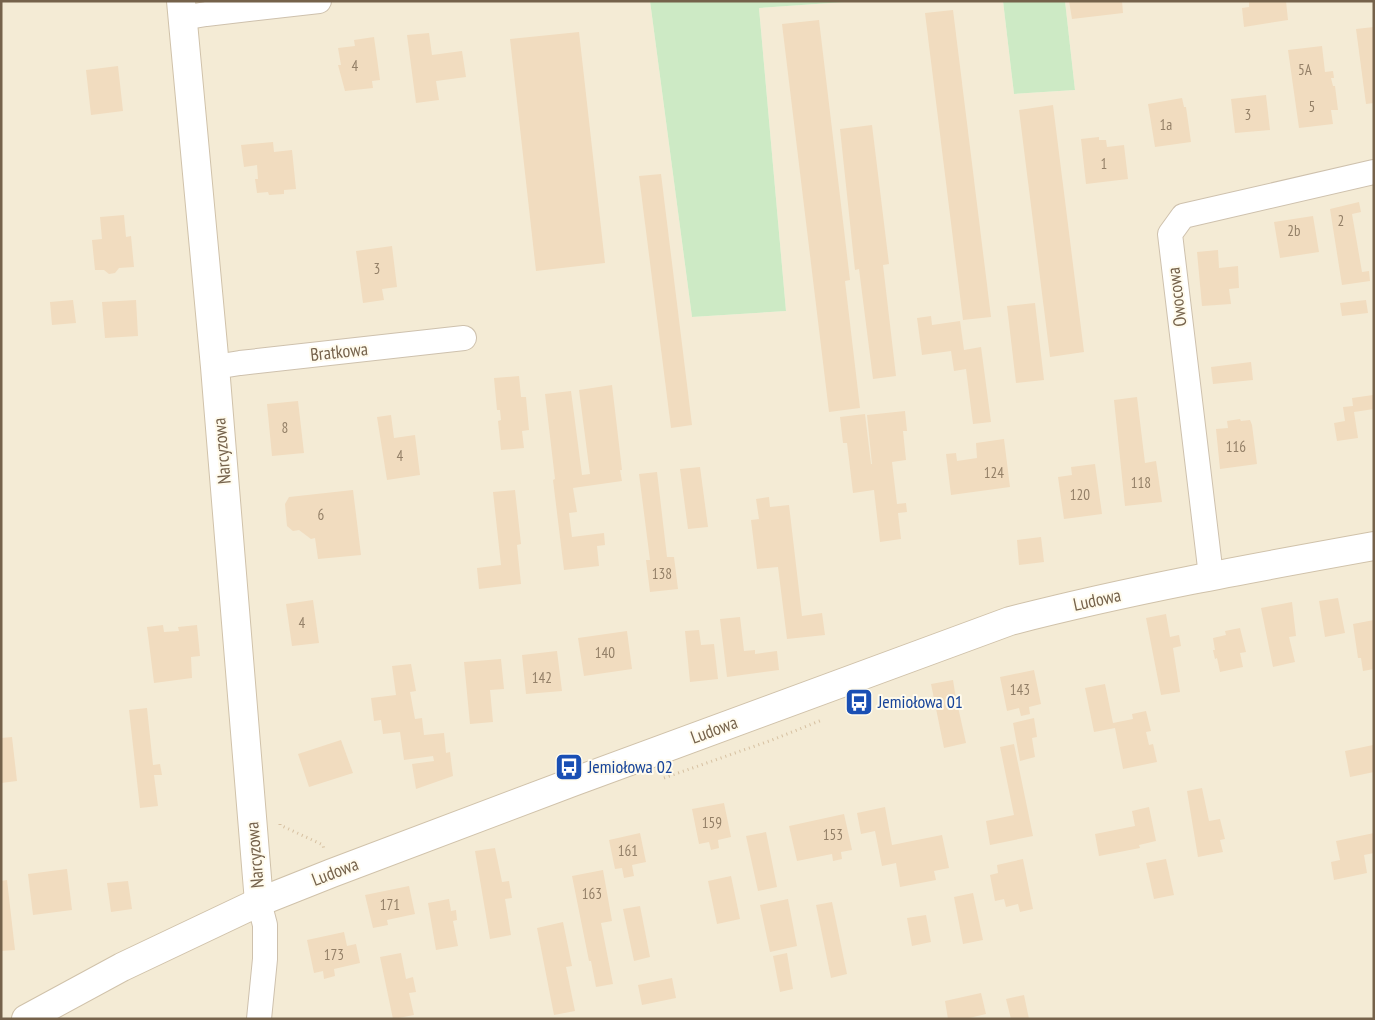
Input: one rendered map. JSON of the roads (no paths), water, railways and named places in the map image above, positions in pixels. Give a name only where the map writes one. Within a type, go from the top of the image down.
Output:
[{"type":"main road","name":"Narcyzowa","points":[[182,10],[215,367],[259,902]]},
{"type":"main road","name":"Ludowa","points":[[26,1019],[122,967],[259,902],[545,793],[1010,621],[1059,608],[1211,576],[1374,546]]},
{"type":"street","points":[[182,10],[206,14],[319,1]]},
{"type":"street","name":"Owocowa","points":[[1211,576],[1170,234],[1183,216],[1374,172]]},
{"type":"street","name":"Bratkowa","points":[[215,367],[464,338]]},
{"type":"street","points":[[259,902],[266,925],[265,959],[259,1019]]},
{"type":"place","name":"Jemiołowa 01","points":[[859,702]]},
{"type":"place","name":"Jemiołowa 02","points":[[569,767]]}]
